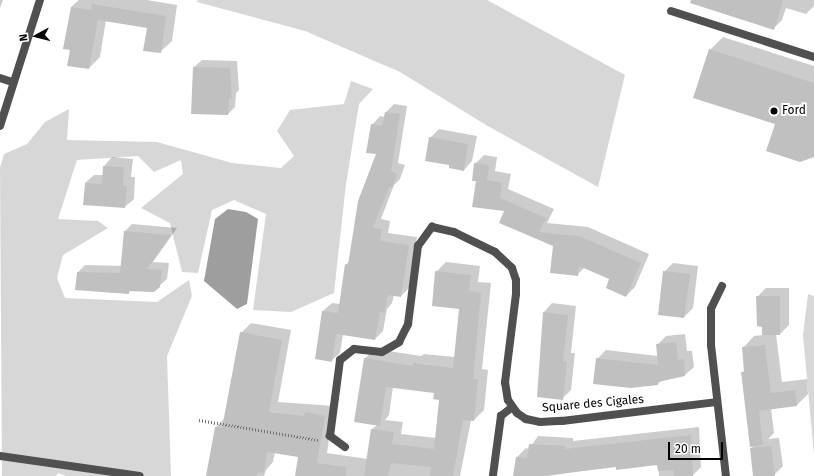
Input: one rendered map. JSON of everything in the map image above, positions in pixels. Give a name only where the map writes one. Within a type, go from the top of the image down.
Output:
[{"type":"street","points":[[0,126],[12,82],[40,0]]},
{"type":"street","points":[[671,11],[814,57]]},
{"type":"street","points":[[0,78],[12,82]]},
{"type":"street","points":[[345,447],[330,436],[340,360],[354,349],[382,352],[399,342],[408,324],[418,246],[432,228],[454,232],[495,252],[512,268],[516,280],[516,294],[505,382],[505,392],[511,408],[501,416],[493,475]]},
{"type":"street","points":[[722,286],[710,309],[711,351],[726,476]]},
{"type":"street","name":"Square des Cigales","points":[[511,408],[526,419],[562,421],[716,402]]},
{"type":"street","points":[[0,456],[140,476]]},
{"type":"path","points":[[199,420],[321,440],[330,436]]},
{"type":"shaded area","points":[[198,0],[487,0],[625,75],[598,187],[486,125],[400,72],[305,31],[197,2]]},
{"type":"shaded area","points":[[351,81],[373,89],[359,104],[346,184],[334,293],[291,312],[253,310],[266,214],[234,200],[212,210],[198,273],[182,272],[170,223],[141,208],[183,174],[181,160],[154,172],[138,156],[77,160],[58,219],[98,221],[108,228],[63,255],[57,278],[65,298],[157,302],[189,280],[192,296],[167,356],[171,476],[66,476],[58,473],[56,476],[2,476],[0,168],[4,154],[27,144],[45,122],[69,109],[67,140],[157,142],[232,163],[281,168],[294,156],[277,131],[290,110],[344,104]]},
{"type":"shaded area","points":[[228,209],[246,212],[258,219],[247,304],[237,309],[204,281],[215,219]]},
{"type":"shaded area","points":[[808,294],[814,296],[814,455],[803,335]]},
{"type":"building","points":[[691,0],[783,0],[774,30],[690,3]]},
{"type":"building","points":[[92,4],[166,16],[161,53],[143,51],[147,28],[98,20],[89,69],[67,66],[70,50],[63,49],[71,7],[91,10]]},
{"type":"building","name":"Ford","points":[[709,49],[814,83],[814,157],[800,162],[766,151],[775,124],[693,98]]},
{"type":"building","points":[[193,67],[230,68],[232,98],[229,98],[228,115],[191,114]]},
{"type":"building","points":[[385,112],[400,114],[391,171],[397,174],[392,188],[389,187],[373,228],[382,229],[380,241],[409,245],[401,297],[388,295],[384,313],[380,312],[375,340],[336,334],[332,362],[315,359],[322,311],[338,313],[345,264],[348,265],[358,201],[376,154],[366,153],[371,124],[382,126]]},
{"type":"building","points":[[429,137],[468,144],[464,171],[449,168],[449,165],[425,161]]},
{"type":"building","points":[[474,163],[489,165],[487,180],[502,183],[500,198],[546,218],[539,232],[579,236],[641,263],[626,297],[606,288],[609,279],[579,266],[578,276],[550,273],[553,246],[499,223],[504,211],[472,207],[476,181],[472,181]]},
{"type":"building","points":[[103,166],[124,167],[123,186],[127,186],[125,208],[83,205],[85,183],[102,184]]},
{"type":"building","points":[[124,231],[171,235],[147,269],[162,270],[160,287],[154,292],[129,291],[129,294],[75,290],[77,272],[120,273]]},
{"type":"building","points":[[435,271],[471,275],[469,291],[481,293],[473,379],[478,379],[474,421],[463,420],[453,476],[430,476],[431,467],[391,463],[388,476],[364,476],[371,429],[394,432],[392,444],[434,449],[439,400],[433,399],[434,393],[386,387],[380,426],[354,422],[364,358],[413,366],[413,363],[453,368],[459,309],[432,306]]},
{"type":"building","points":[[663,271],[690,274],[684,318],[658,315]]},
{"type":"building","points":[[756,296],[780,296],[780,335],[762,335],[762,327],[757,326]]},
{"type":"building","points":[[543,312],[568,315],[563,361],[567,362],[563,400],[537,397]]},
{"type":"building","points":[[240,332],[282,340],[269,412],[304,416],[305,412],[325,416],[317,463],[346,467],[346,476],[295,476],[298,457],[267,452],[264,473],[258,472],[257,476],[206,476],[215,427],[222,428]]},
{"type":"building","points":[[676,342],[678,360],[684,359],[685,376],[658,382],[658,385],[631,388],[593,384],[596,358],[658,365],[656,344]]},
{"type":"building","points":[[765,345],[771,393],[795,390],[797,406],[759,411],[763,445],[750,447],[741,372],[744,372],[742,347]]},
{"type":"building","points":[[691,435],[693,476],[674,476],[673,470],[658,471],[657,465],[616,470],[616,467],[542,476],[513,476],[516,457],[527,458],[529,444],[565,446],[565,449]]},
{"type":"building","points":[[771,446],[775,476],[753,476],[750,448]]},
{"type":"place","name":"Ford","points":[[774,111]]}]
